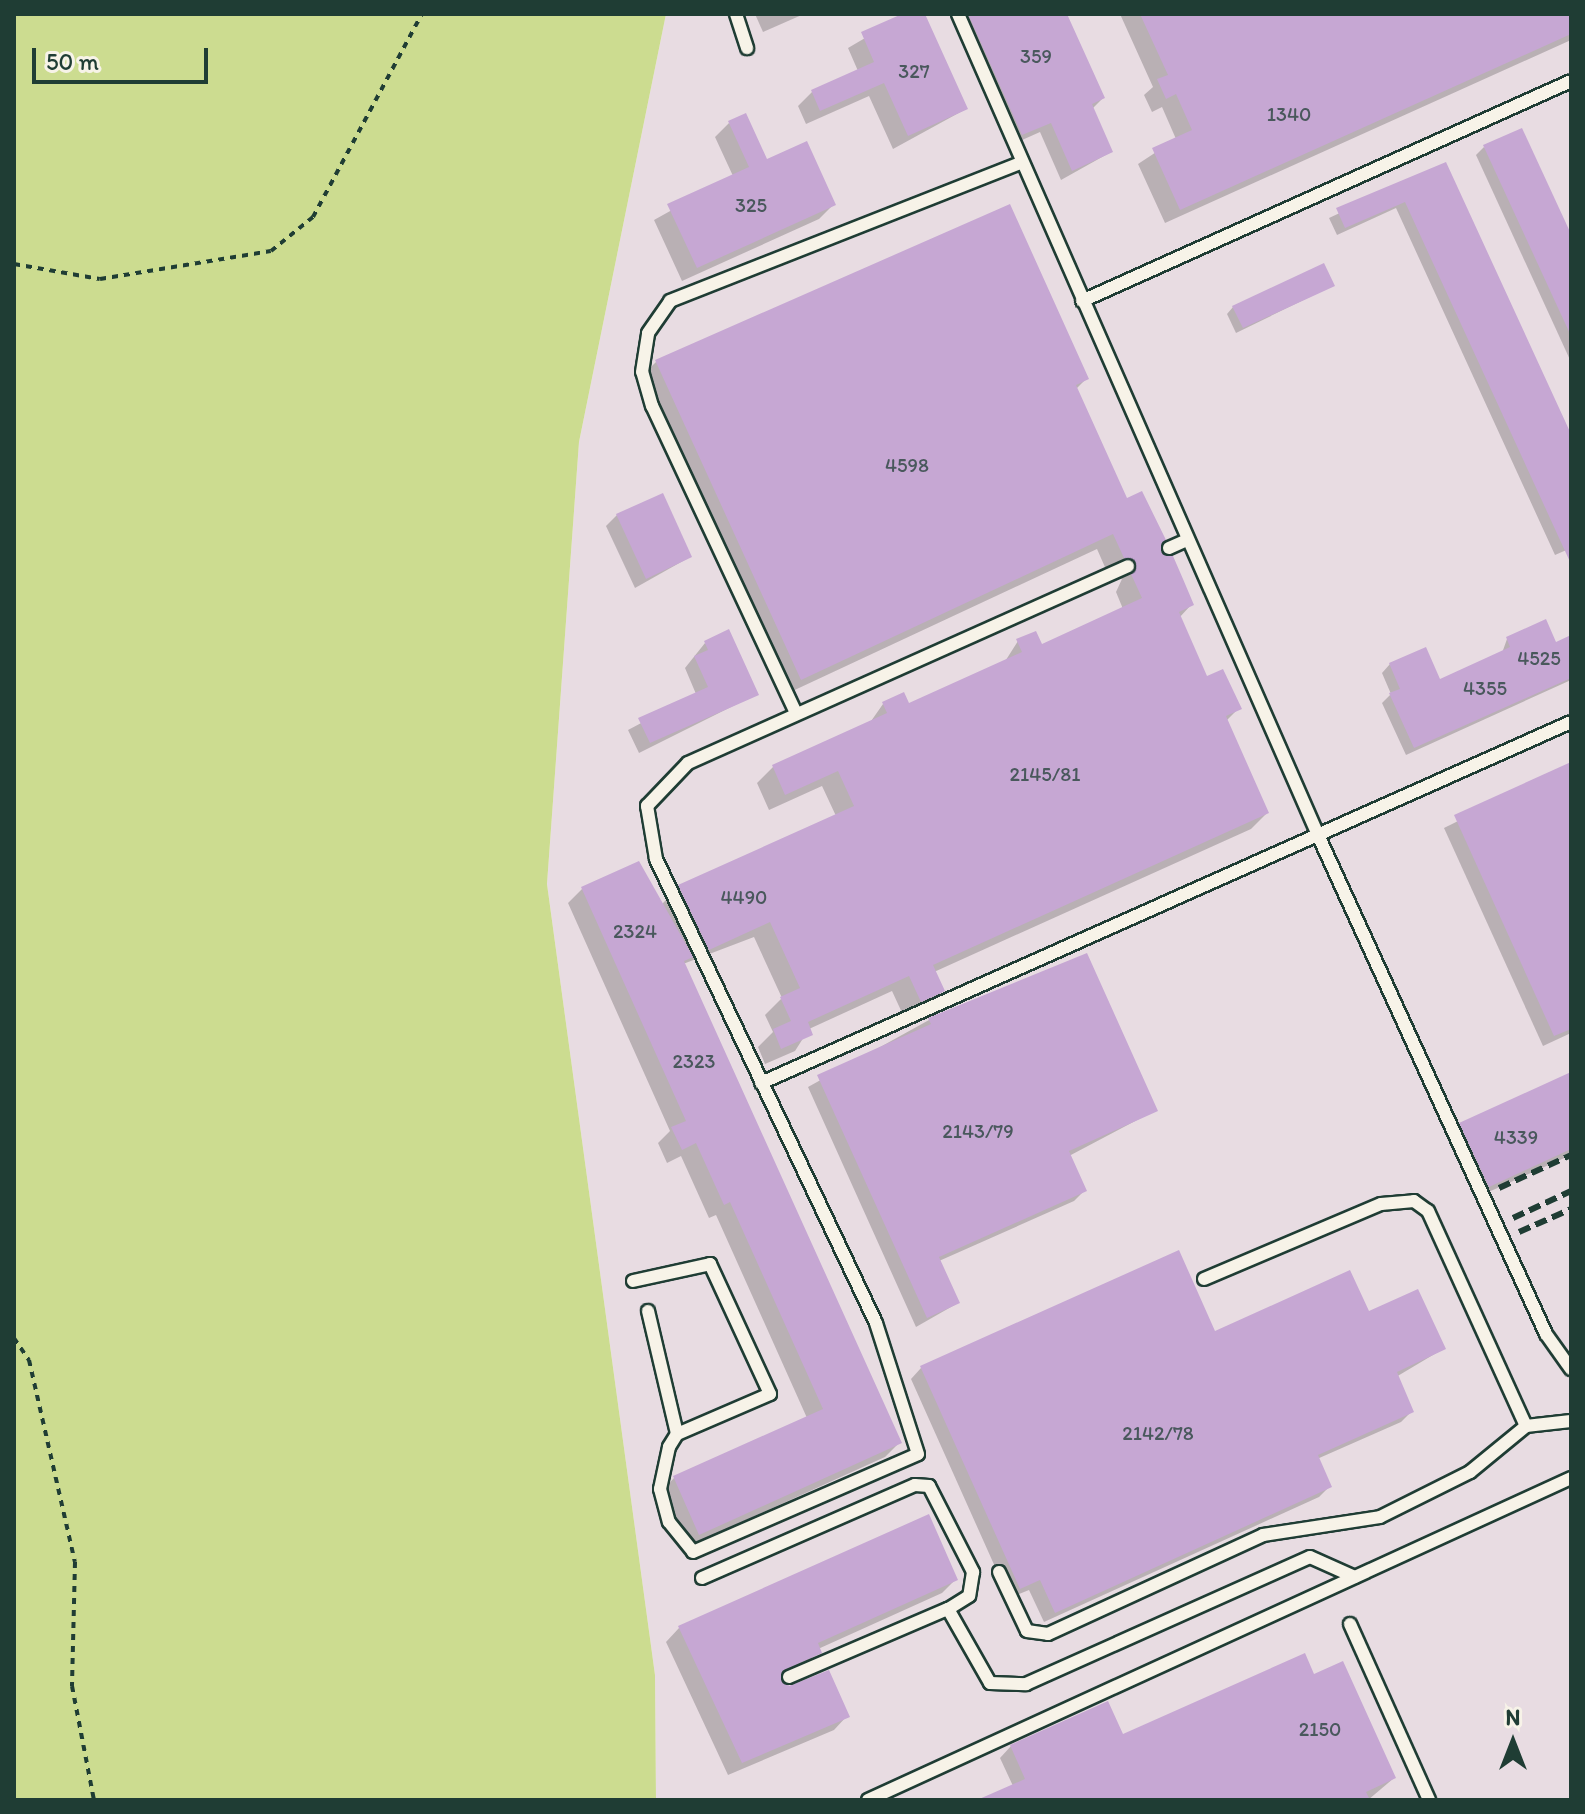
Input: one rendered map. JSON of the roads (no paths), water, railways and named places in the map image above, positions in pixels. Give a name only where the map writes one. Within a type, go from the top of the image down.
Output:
[{"type":"lane","points":[[736,14],[747,48]]},
{"type":"lane","points":[[958,14],[1318,835],[1546,1334],[1571,1369]]},
{"type":"lane","points":[[1082,301],[1571,81]]},
{"type":"lane","points":[[796,713],[652,406],[642,372],[648,333],[670,301],[1022,162]]},
{"type":"lane","points":[[1169,548],[1187,540]]},
{"type":"lane","points":[[648,1311],[677,1434],[660,1489],[669,1522],[693,1552],[918,1454],[876,1323],[656,859],[646,817],[671,774],[796,713],[1128,566]]},
{"type":"lane","points":[[761,1083],[1571,722]]},
{"type":"lane","points":[[1204,1279],[1381,1204],[1414,1201],[1428,1211],[1526,1426]]},
{"type":"lane","points":[[633,1281],[710,1264],[770,1394],[677,1434]]},
{"type":"lane","points":[[999,1572],[1027,1631],[1048,1634],[1263,1535],[1380,1517],[1470,1472],[1526,1426],[1571,1421]]},
{"type":"lane","points":[[868,1800],[1571,1478]]},
{"type":"lane","points":[[702,1578],[915,1485],[929,1486],[973,1572],[969,1596],[948,1609],[789,1677]]},
{"type":"lane","points":[[948,1609],[979,1672],[1003,1686],[1026,1684],[1310,1557],[1355,1577]]},
{"type":"lane","points":[[1350,1624],[1429,1800]]},
{"type":"railway","points":[[1499,1188],[1571,1155]]},
{"type":"railway","points":[[1513,1218],[1571,1191]]},
{"type":"railway","points":[[1519,1232],[1571,1209]]}]
